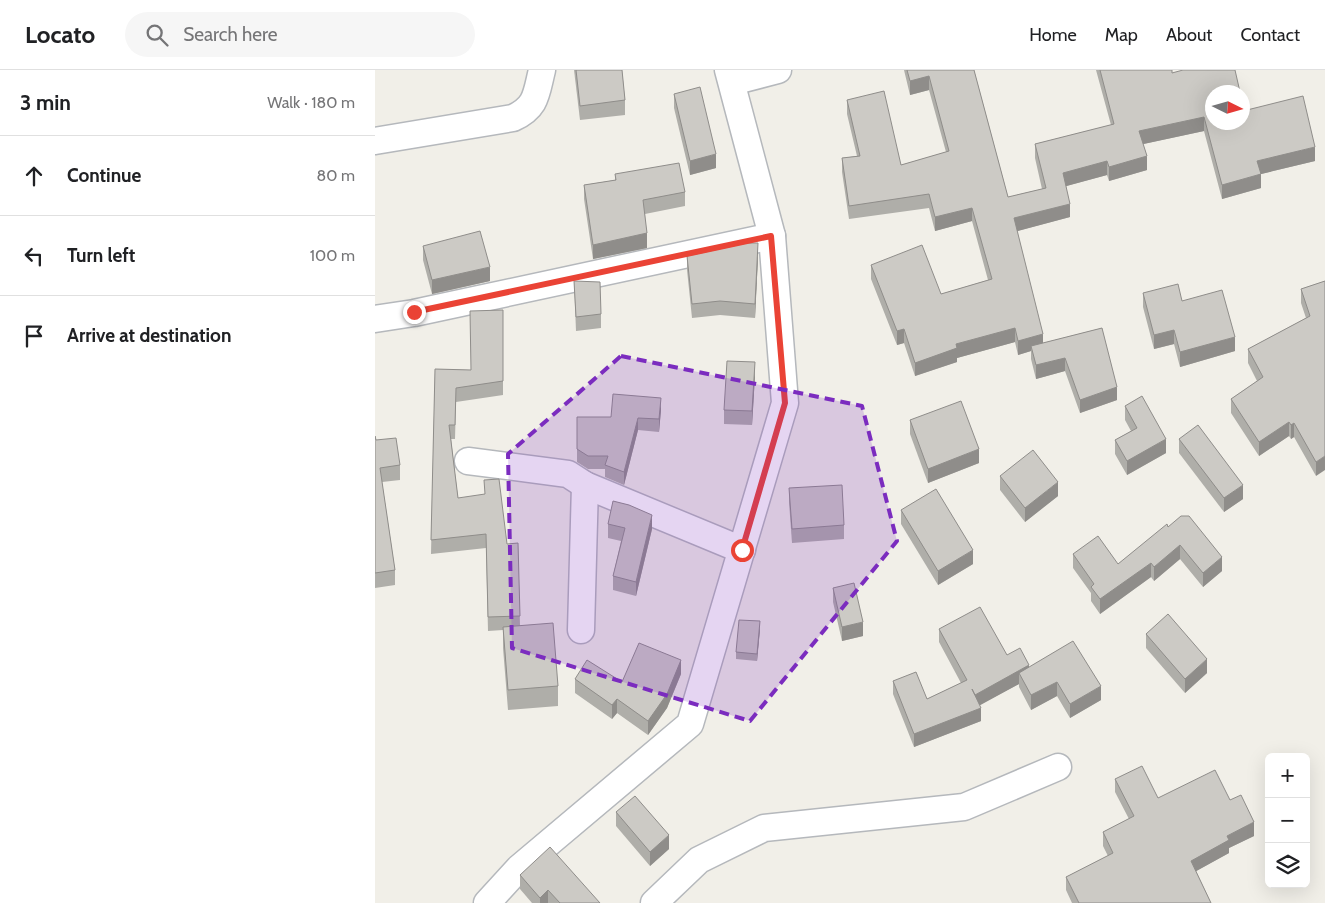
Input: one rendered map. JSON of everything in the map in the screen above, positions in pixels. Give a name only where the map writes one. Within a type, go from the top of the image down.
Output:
[{"type":"street","points":[[375,142],[513,118],[525,113],[534,103],[542,70]]},
{"type":"street","points":[[487,903],[519,868],[690,724],[785,403],[771,236],[730,76],[778,70]]},
{"type":"street","points":[[375,319],[771,236]]},
{"type":"street","points":[[468,461],[568,474],[585,485],[742,550]]},
{"type":"street","points":[[581,630],[585,485]]},
{"type":"street","points":[[654,903],[699,860],[764,828],[964,807],[1058,767]]},
{"type":"highlighted area","points":[[621,356],[862,406],[897,541],[750,721],[512,648],[508,454]]},
{"type":"building","points":[[576,70],[622,70],[625,100],[580,106]]},
{"type":"building","points":[[907,70],[974,70],[1008,197],[1046,188],[1035,144],[1114,124],[1100,70],[1172,70],[1172,73],[1183,70],[1235,70],[1238,85],[1205,85],[1205,121],[1204,117],[1139,131],[1147,156],[1109,167],[1107,161],[1063,173],[1070,204],[1014,218],[1043,334],[1018,341],[1015,328],[956,344],[957,348],[915,363],[904,329],[897,331],[871,265],[922,245],[941,294],[992,279],[972,208],[935,217],[929,194],[849,206],[842,158],[860,156],[847,100],[884,91],[901,165],[949,151],[929,76],[910,81]]},
{"type":"building","points":[[700,87],[716,154],[690,161],[674,94]]},
{"type":"building","points":[[1303,96],[1315,147],[1257,161],[1261,174],[1222,185],[1207,130],[1250,130],[1250,109]]},
{"type":"building","points":[[679,163],[685,192],[643,200],[647,233],[593,245],[584,185],[616,180],[615,174]]},
{"type":"building","points":[[480,231],[490,267],[432,280],[423,246]]},
{"type":"building","points":[[747,243],[758,243],[755,304],[720,301],[692,304],[687,256]]},
{"type":"building","points":[[574,281],[600,282],[601,314],[576,317]]},
{"type":"building","points":[[1325,281],[1325,456],[1316,462],[1294,423],[1291,425],[1289,422],[1259,442],[1231,399],[1263,377],[1248,349],[1310,316],[1301,289]]},
{"type":"building","points":[[1178,284],[1182,301],[1222,290],[1235,337],[1180,352],[1174,330],[1154,335],[1143,293]]},
{"type":"building","points":[[503,310],[503,381],[456,388],[455,425],[449,425],[458,498],[485,494],[484,480],[499,479],[507,544],[518,543],[520,616],[488,617],[486,534],[431,540],[435,369],[471,370],[470,311]]},
{"type":"building","points":[[1102,328],[1117,387],[1080,400],[1065,358],[1036,365],[1031,346]]},
{"type":"building","points":[[727,361],[755,362],[752,411],[724,410]]},
{"type":"building","points":[[613,394],[661,398],[659,419],[638,418],[624,472],[605,465],[608,456],[588,456],[577,449],[577,417],[611,417]]},
{"type":"building","points":[[1142,396],[1166,439],[1127,461],[1115,440],[1137,428],[1125,406]]},
{"type":"building","points":[[961,401],[979,449],[928,469],[910,420]]},
{"type":"building","points":[[1198,425],[1243,485],[1224,498],[1179,439]]},
{"type":"building","points":[[375,436],[376,440],[396,438],[400,465],[380,468],[395,570],[375,573]]},
{"type":"building","points":[[1033,450],[1058,482],[1025,508],[1000,476]]},
{"type":"building","points":[[842,485],[844,525],[792,529],[789,488]]},
{"type":"building","points":[[936,489],[973,550],[938,571],[901,510]]},
{"type":"building","points":[[613,501],[629,505],[652,515],[636,582],[613,576],[625,528],[608,524]]},
{"type":"building","points":[[1181,516],[1189,516],[1222,557],[1203,573],[1180,545],[1154,567],[1151,563],[1100,599],[1091,587],[1094,584],[1073,554],[1098,536],[1118,564],[1167,524],[1168,527]]},
{"type":"building","points":[[854,583],[863,622],[842,627],[833,588]]},
{"type":"building","points":[[980,607],[1007,655],[1020,648],[1029,665],[975,695],[972,689],[981,708],[914,734],[893,681],[916,672],[927,699],[967,680],[939,629]]},
{"type":"building","points":[[1168,614],[1207,659],[1185,679],[1146,634]]},
{"type":"building","points":[[739,620],[760,621],[757,654],[736,652]]},
{"type":"building","points":[[553,623],[558,686],[508,690],[503,627]]},
{"type":"building","points":[[1073,641],[1101,686],[1070,704],[1057,682],[1031,695],[1019,673]]},
{"type":"building","points":[[639,643],[681,660],[667,694],[648,721],[617,699],[612,705],[575,679],[587,660],[622,682]]},
{"type":"building","points":[[1142,766],[1158,798],[1215,770],[1230,800],[1241,795],[1254,822],[1227,836],[1229,840],[1191,861],[1211,903],[1079,903],[1066,877],[1113,853],[1103,832],[1134,816],[1115,779]]},
{"type":"building","points":[[635,796],[669,835],[650,852],[616,812]]},
{"type":"building","points":[[550,847],[600,903],[560,903],[548,890],[540,898],[520,875]]},
{"type":"route","points":[[414,312],[771,236],[785,403],[742,550]]}]
